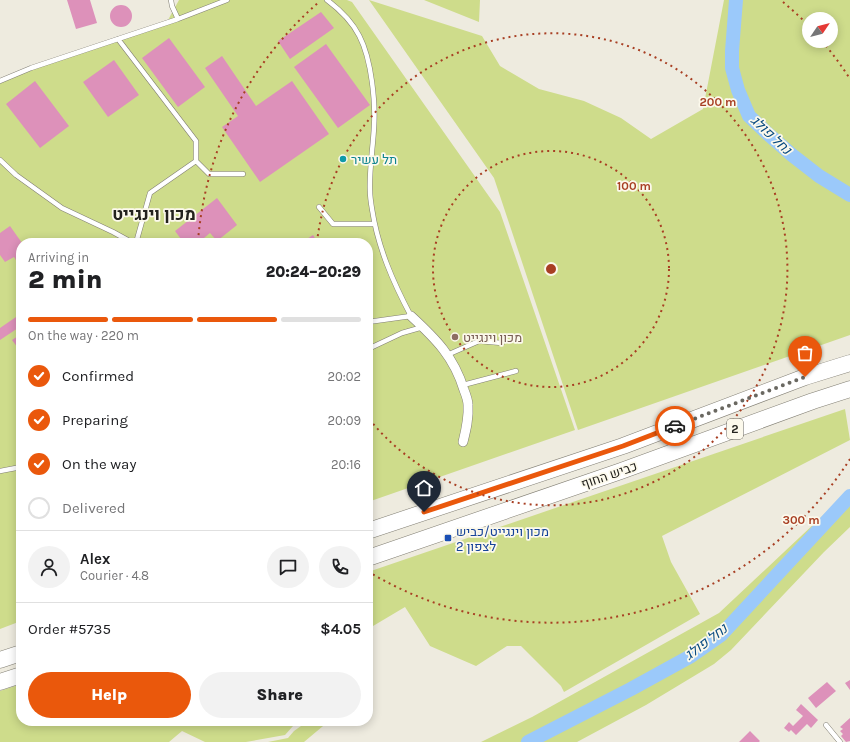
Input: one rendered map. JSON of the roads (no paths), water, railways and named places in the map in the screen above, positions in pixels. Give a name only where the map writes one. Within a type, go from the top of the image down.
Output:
[{"type":"highway","name":"כביש החוף","points":[[373,529],[623,446],[805,377],[850,363]]},
{"type":"highway","name":"כביש החוף","points":[[373,556],[621,471],[850,389]]},
{"type":"highway","points":[[0,660],[16,655]]},
{"type":"highway","points":[[0,682],[16,677]]},
{"type":"street","points":[[411,316],[439,343],[456,370],[463,385],[468,404],[468,424],[463,442]]},
{"type":"lane","points":[[171,0],[178,19]]},
{"type":"lane","points":[[0,81],[31,68],[178,19],[227,0]]},
{"type":"lane","points":[[327,0],[347,18],[356,30],[363,42],[369,60],[373,92],[374,125],[370,191],[374,224],[382,254],[411,316],[373,321]]},
{"type":"lane","points":[[118,39],[196,141],[196,162],[209,174],[242,174]]},
{"type":"lane","points":[[0,160],[16,175],[62,208],[124,238]]},
{"type":"lane","points":[[137,238],[150,193],[196,162]]},
{"type":"lane","points":[[319,207],[333,224],[374,224]]},
{"type":"lane","points":[[373,347],[402,333],[423,327]]},
{"type":"lane","points":[[447,355],[479,341],[502,343]]},
{"type":"lane","points":[[463,385],[516,372]]},
{"type":"lane","points":[[0,471],[16,468]]},
{"type":"lane","points":[[826,725],[840,742]]},
{"type":"waterway","name":"נחל פולג","points":[[736,0],[732,68],[738,90],[749,116],[792,155],[819,176],[850,195]]},
{"type":"waterway","name":"נחל פולג","points":[[528,742],[691,656],[721,635],[850,496]]},
{"type":"place","name":"תל עשיר","points":[[343,159]]},
{"type":"place","name":"מכון וינגייט","points":[[455,337]]},
{"type":"place","name":"מכון וינגייט/כביש 2 לצפון","points":[[448,538]]},
{"type":"district","name":"מכון וינגייט","points":[[154,214]]}]
